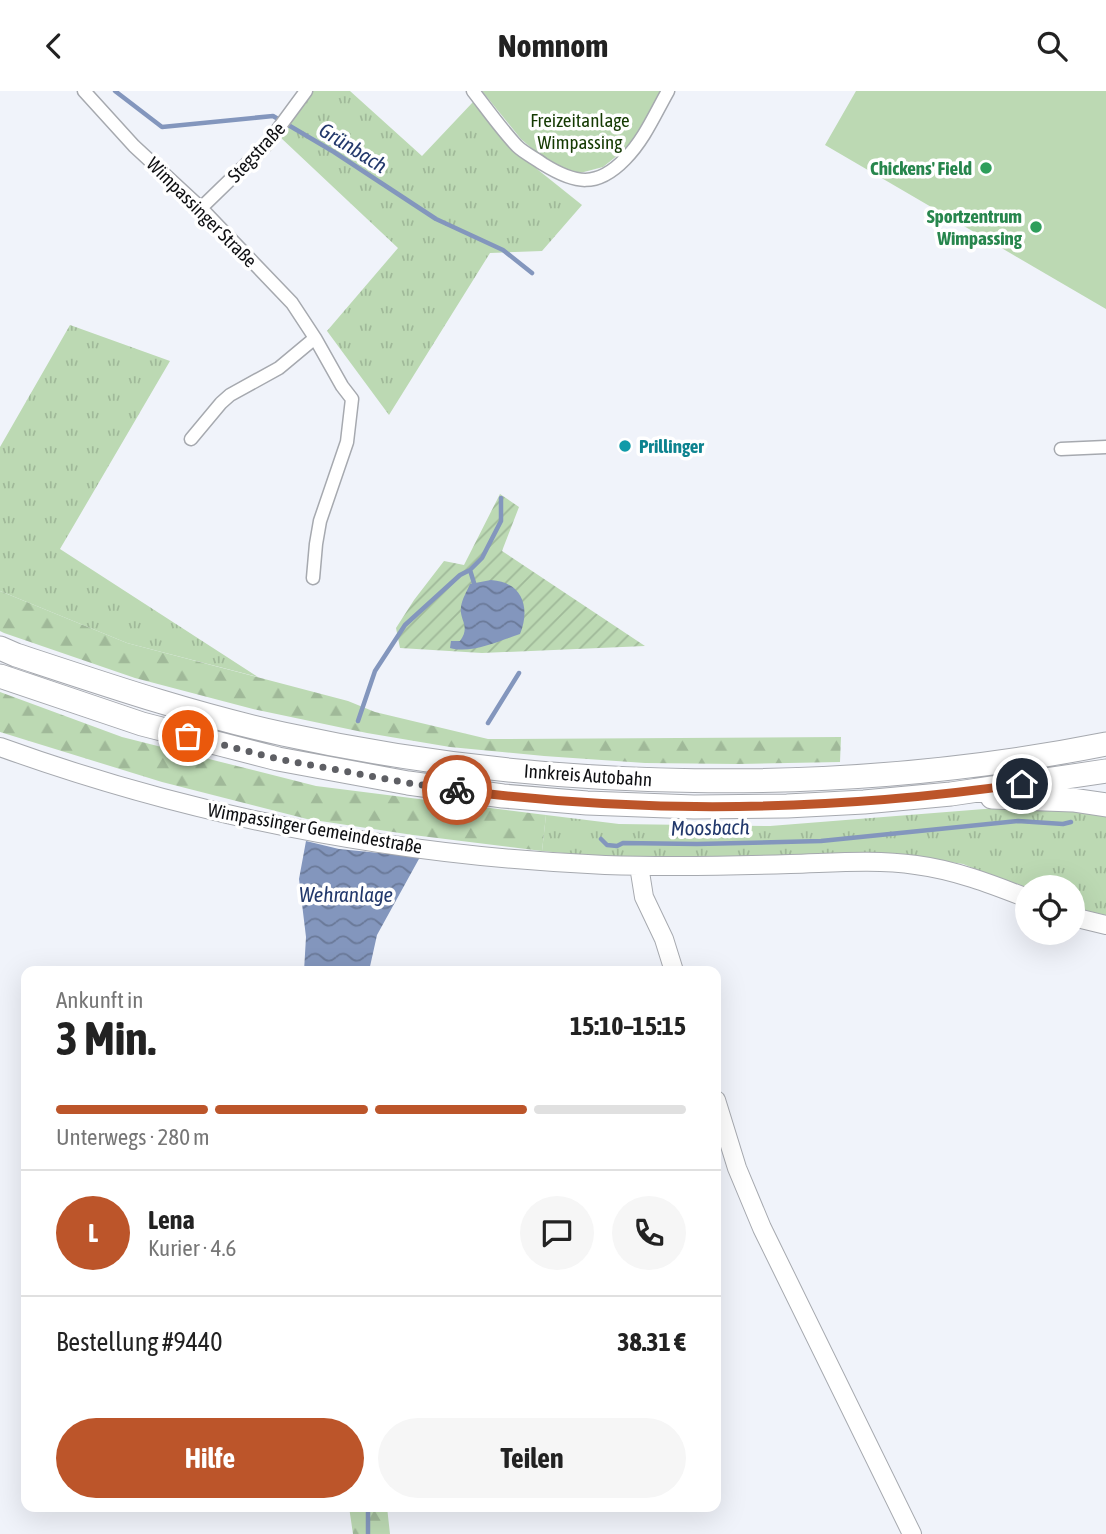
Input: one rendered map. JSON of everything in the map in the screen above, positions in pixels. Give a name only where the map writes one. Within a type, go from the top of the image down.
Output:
[{"type":"highway","name":"Innkreis Autobahn","points":[[0,648],[154,700],[282,734],[411,758],[520,771],[692,782],[831,779],[993,764],[1106,744]]},
{"type":"highway","name":"Innkreis Autobahn","points":[[0,676],[142,724],[278,759],[408,783],[503,796],[587,803],[708,807],[788,806],[951,794],[1106,771]]},
{"type":"highway","points":[[951,794],[1016,800],[1073,800],[1106,805]]},
{"type":"street","name":"Wimpassinger Straße","points":[[84,91],[134,146],[201,208],[292,303],[352,399],[347,442],[320,521],[313,578]]},
{"type":"street","name":"Stegstraße","points":[[201,208],[267,144],[306,91]]},
{"type":"street","points":[[473,91],[519,148],[559,174],[582,181],[593,180],[608,173],[624,160],[638,144],[668,91]]},
{"type":"street","points":[[191,439],[230,395],[279,367],[315,338]]},
{"type":"street","points":[[1061,449],[1106,447]]},
{"type":"street","name":"Wimpassinger Gemeindestraße","points":[[0,747],[136,790],[238,816],[378,843],[552,862],[639,866],[868,862],[914,864],[948,870],[1015,893]]},
{"type":"street","points":[[639,866],[644,897],[664,939],[672,966]]},
{"type":"street","points":[[1085,920],[1106,925]]},
{"type":"street","points":[[721,1116],[737,1168],[757,1218],[912,1534]]},
{"type":"green space","points":[[309,91],[350,91],[422,156],[473,102],[537,169],[582,205],[542,251],[490,253],[389,415],[327,331],[398,248],[280,137]]},
{"type":"green space","name":"Freizeitanlage Wimpassing","points":[[482,91],[662,91],[633,143],[603,167],[580,173],[552,166],[521,139]]},
{"type":"green space","name":"Sportzentrum Wimpassing","points":[[856,91],[1106,91],[1106,309],[825,145]]},
{"type":"green space","points":[[70,325],[170,361],[60,549],[258,677],[127,643],[0,591],[0,447]]},
{"type":"green space","points":[[500,494],[519,507],[502,551],[645,646],[482,653],[400,648],[396,628],[414,600],[444,561],[464,565]]},
{"type":"green space","points":[[0,591],[127,643],[348,701],[375,712],[488,739],[841,737],[840,762],[645,763],[450,747],[367,733],[253,709],[135,678],[4,633],[0,631]]},
{"type":"green space","points":[[0,692],[122,737],[316,786],[546,815],[542,851],[307,819],[162,782],[0,732]]},
{"type":"green space","points":[[997,808],[1089,808],[1106,815],[1106,918],[1085,913],[1085,875],[1015,875],[1015,885],[963,864],[912,856],[823,854],[617,858],[542,851],[546,815],[619,824],[770,826]]},
{"type":"green space","points":[[350,1512],[388,1512],[390,1534],[353,1534]]},
{"type":"water","points":[[491,580],[510,585],[521,598],[524,614],[520,634],[476,648],[450,648],[451,641],[460,641],[465,631],[461,607],[470,584]]},
{"type":"water","name":"Wehranlage","points":[[306,841],[339,849],[420,857],[377,935],[370,966],[304,966],[306,937],[299,879]]},
{"type":"waterway","name":"Grünbach","points":[[115,91],[162,127],[273,116],[334,152],[436,219],[503,250],[532,273]]},
{"type":"waterway","name":"Grünbach","points":[[358,721],[375,671],[405,625],[482,558],[501,521],[501,498]]},
{"type":"waterway","points":[[470,570],[474,583]]},
{"type":"waterway","points":[[488,723],[519,673]]},
{"type":"waterway","name":"Moosbach","points":[[601,839],[607,845],[617,846],[623,843],[821,841],[1018,821],[1063,824],[1071,822]]},
{"type":"waterway","name":"Grünbach","points":[[368,1512],[368,1534]]},
{"type":"way so far","points":[[188,736],[278,759],[457,790]]},
{"type":"place","name":"Chickens' Field","points":[[986,168]]},
{"type":"place","name":"Sportzentrum Wimpassing","points":[[1036,227]]},
{"type":"place","name":"Prillinger","points":[[625,446]]},
{"type":"route","points":[[457,790],[587,803],[694,807],[864,802],[1022,784]]}]
